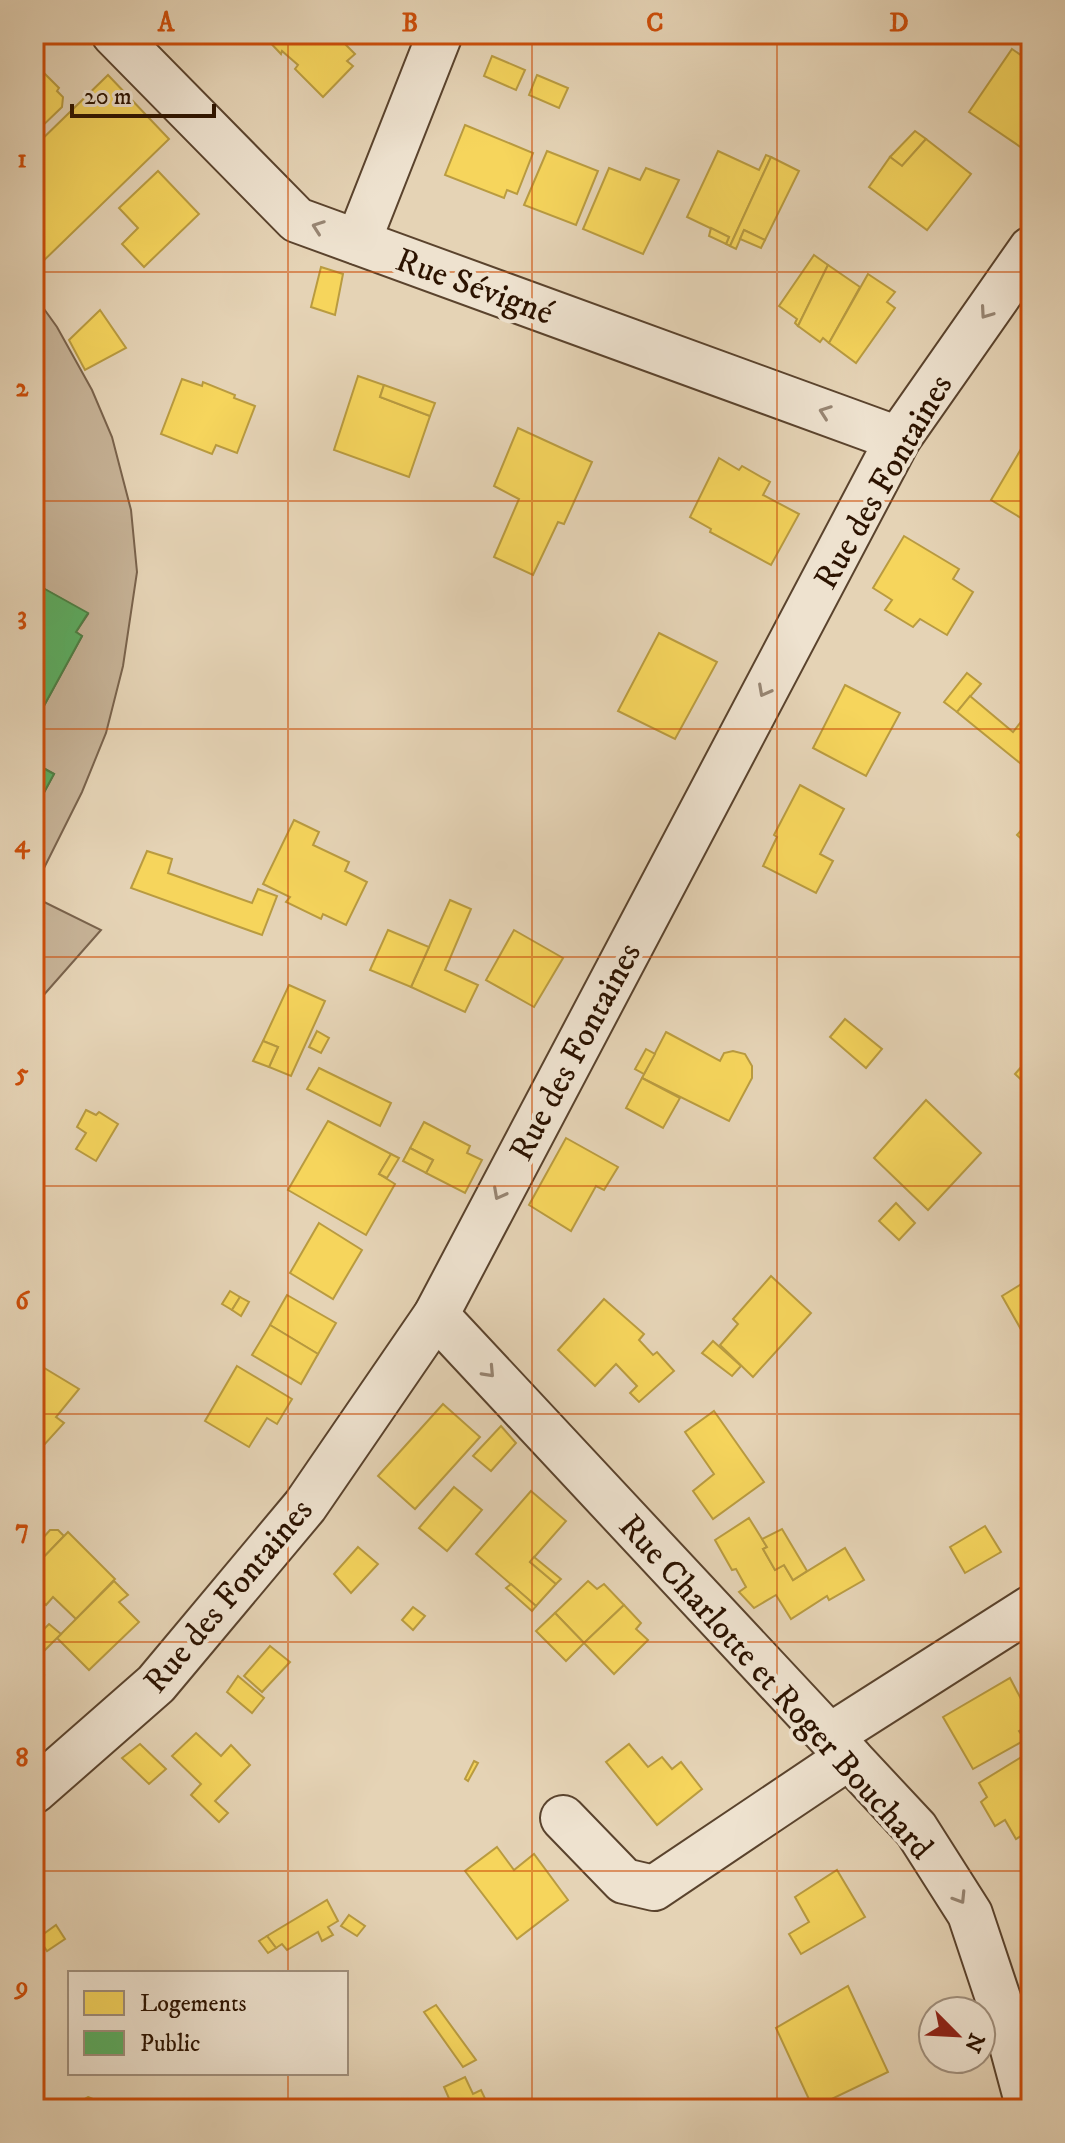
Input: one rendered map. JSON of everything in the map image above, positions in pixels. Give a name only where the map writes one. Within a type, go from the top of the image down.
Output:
[{"type":"street","name":"Rue Sévigné","points":[[114,34],[297,220],[898,439]]},
{"type":"street","points":[[358,242],[440,34]]},
{"type":"street","name":"Rue des Fontaines","points":[[34,1791],[156,1684],[305,1506],[436,1315],[898,439],[1031,249]]},
{"type":"street","name":"Rue Charlotte et Roger Bouchard","points":[[436,1315],[916,1829],[970,1914],[1004,2016],[1029,2109]]},
{"type":"street","points":[[563,1818],[624,1881],[654,1888],[840,1746],[1031,1608]]},
{"type":"shaded area","points":[[34,295],[57,327],[92,390],[112,437],[131,510],[137,572],[123,666],[106,733],[82,792],[34,888],[34,811],[54,774],[34,763],[34,724],[82,636],[76,632],[88,614],[34,583]]},
{"type":"shaded area","points":[[34,897],[101,930],[34,1006]]},
{"type":"building: Logements","points":[[262,34],[335,34],[355,54],[347,61],[353,66],[323,97],[295,69],[298,65],[282,51],[281,54]]},
{"type":"building: Logements","points":[[895,34],[915,34],[912,41]]},
{"type":"building: Logements","points":[[1012,49],[1031,62],[1031,135],[1022,148],[969,112]]},
{"type":"building: Logements","points":[[492,56],[525,70],[516,90],[484,76]]},
{"type":"building: Logements","points":[[34,63],[59,88],[57,91],[63,97],[62,107],[34,134]]},
{"type":"building: Logements","points":[[108,75],[169,139],[34,270],[34,147]]},
{"type":"building: Logements","points":[[537,75],[568,88],[559,108],[529,95]]},
{"type":"building: Logements","points":[[465,125],[533,153],[517,194],[507,190],[504,198],[445,175]]},
{"type":"building: Logements","points":[[915,131],[926,139],[902,166],[890,157]]},
{"type":"building: Logements","points":[[926,139],[971,174],[927,230],[869,187],[890,157],[902,166]]},
{"type":"building: Logements","points":[[547,151],[598,171],[576,225],[524,205]]},
{"type":"building: Logements","points":[[718,151],[759,170],[766,155],[771,157],[730,246],[726,244],[729,237],[687,217]]},
{"type":"building: Logements","points":[[771,157],[799,171],[765,240],[744,230],[736,249],[730,246]]},
{"type":"building: Logements","points":[[609,168],[640,180],[646,168],[679,180],[643,254],[583,229]]},
{"type":"building: Logements","points":[[158,171],[199,214],[144,267],[122,244],[138,228],[119,208]]},
{"type":"building: Logements","points":[[711,228],[729,237],[726,244],[709,236]]},
{"type":"building: Logements","points":[[744,230],[765,240],[761,248],[740,239]]},
{"type":"building: Logements","points":[[814,255],[828,265],[798,326],[795,323],[797,319],[779,306]]},
{"type":"building: Logements","points":[[828,265],[860,287],[829,343],[823,338],[820,342],[798,326]]},
{"type":"building: Logements","points":[[321,267],[343,274],[335,315],[311,307]]},
{"type":"building: Logements","points":[[868,274],[895,292],[887,302],[895,308],[856,363],[829,343]]},
{"type":"building: Logements","points":[[100,310],[126,348],[85,370],[69,340]]},
{"type":"building: Logements","points":[[358,376],[384,385],[380,397],[430,416],[409,477],[334,450]]},
{"type":"building: Logements","points":[[182,379],[202,386],[203,382],[255,406],[237,453],[216,445],[212,454],[161,434]]},
{"type":"building: Logements","points":[[384,385],[435,403],[430,416],[380,397]]},
{"type":"building: Logements","points":[[518,428],[592,462],[564,524],[558,522],[533,575],[494,557],[519,499],[494,486]]},
{"type":"building: Logements","points":[[1031,432],[1031,524],[991,500]]},
{"type":"building: Logements","points":[[719,458],[739,470],[742,466],[770,482],[763,495],[799,514],[771,565],[710,532],[711,529],[690,517]]},
{"type":"building: Logements","points":[[904,536],[959,569],[953,579],[973,592],[947,635],[920,619],[913,627],[885,610],[892,600],[873,588]]},
{"type":"building: Logements","points":[[1031,593],[1031,611],[1023,606]]},
{"type":"building: Logements","points":[[659,633],[717,662],[675,739],[618,711]]},
{"type":"building: Logements","points":[[967,673],[981,684],[957,712],[944,702]]},
{"type":"building: Logements","points":[[845,685],[900,713],[866,776],[813,748]]},
{"type":"building: Logements","points":[[970,696],[1013,732],[1024,718],[1031,723],[1031,772],[957,712]]},
{"type":"building: Logements","points":[[800,785],[844,809],[820,854],[833,861],[816,893],[763,866],[777,837],[774,835]]},
{"type":"building: Logements","points":[[1031,818],[1031,847],[1017,835]]},
{"type":"building: Logements","points":[[294,820],[319,832],[313,845],[349,862],[345,871],[367,882],[346,925],[323,914],[321,919],[286,902],[290,897],[263,884]]},
{"type":"building: Logements","points":[[147,851],[172,859],[168,873],[252,903],[258,889],[277,896],[262,935],[131,888]]},
{"type":"building: Logements","points":[[450,900],[471,909],[445,970],[478,985],[465,1012],[411,987]]},
{"type":"building: Logements","points":[[388,930],[429,947],[411,987],[370,970]]},
{"type":"building: Logements","points":[[514,930],[563,958],[534,1007],[486,980]]},
{"type":"building: Logements","points":[[289,985],[325,1001],[291,1076],[269,1067],[278,1047],[263,1041]]},
{"type":"building: Logements","points":[[845,1019],[882,1049],[866,1068],[830,1037]]},
{"type":"building: Logements","points":[[317,1031],[329,1038],[321,1053],[309,1047]]},
{"type":"building: Logements","points":[[666,1032],[720,1061],[724,1053],[733,1051],[745,1054],[752,1066],[752,1078],[729,1121],[642,1078]]},
{"type":"building: Logements","points":[[263,1041],[278,1047],[269,1067],[253,1061]]},
{"type":"building: Logements","points":[[646,1049],[655,1054],[644,1074],[635,1069]]},
{"type":"building: Logements","points":[[1031,1056],[1031,1089],[1015,1074]]},
{"type":"building: Logements","points":[[319,1068],[391,1103],[380,1126],[307,1089]]},
{"type":"building: Logements","points":[[642,1078],[680,1098],[663,1128],[626,1108]]},
{"type":"building: Logements","points":[[926,1100],[981,1153],[928,1210],[874,1158]]},
{"type":"building: Logements","points":[[86,1110],[96,1115],[99,1112],[118,1124],[96,1161],[76,1149],[86,1133],[77,1127]]},
{"type":"building: Logements","points":[[328,1121],[391,1154],[379,1174],[395,1184],[366,1235],[288,1190]]},
{"type":"building: Logements","points":[[424,1122],[470,1146],[467,1153],[482,1160],[465,1193],[426,1173],[433,1160],[410,1148]]},
{"type":"building: Logements","points":[[566,1138],[618,1167],[604,1190],[596,1186],[571,1231],[529,1205]]},
{"type":"building: Logements","points":[[410,1148],[433,1160],[426,1173],[403,1161]]},
{"type":"building: Logements","points":[[391,1154],[399,1158],[387,1178],[379,1174]]},
{"type":"building: Logements","points":[[896,1203],[915,1223],[899,1240],[879,1221]]},
{"type":"building: Logements","points":[[319,1223],[362,1250],[333,1299],[290,1273]]},
{"type":"building: Logements","points":[[771,1276],[811,1313],[753,1377],[720,1345],[738,1324],[733,1319]]},
{"type":"building: Logements","points":[[1031,1278],[1031,1337],[1027,1340],[1002,1296]]},
{"type":"building: Logements","points":[[230,1291],[240,1297],[232,1310],[222,1304]]},
{"type":"building: Logements","points":[[287,1295],[336,1323],[318,1354],[270,1325]]},
{"type":"building: Logements","points":[[240,1297],[249,1302],[241,1316],[232,1310]]},
{"type":"building: Logements","points":[[604,1299],[644,1334],[639,1340],[653,1355],[657,1352],[674,1371],[639,1402],[630,1393],[637,1386],[616,1364],[595,1386],[558,1350]]},
{"type":"building: Logements","points":[[270,1325],[318,1354],[301,1384],[252,1355]]},
{"type":"building: Logements","points":[[713,1341],[741,1366],[732,1376],[702,1353]]},
{"type":"building: Logements","points":[[36,1363],[79,1389],[56,1417],[64,1423],[34,1456],[34,1366]]},
{"type":"building: Logements","points":[[237,1366],[292,1399],[277,1424],[267,1418],[249,1447],[205,1421]]},
{"type":"building: Logements","points":[[443,1404],[480,1437],[415,1509],[378,1476]]},
{"type":"building: Logements","points":[[714,1411],[764,1482],[713,1519],[693,1491],[714,1474],[685,1432]]},
{"type":"building: Logements","points":[[501,1426],[516,1443],[491,1471],[473,1456]]},
{"type":"building: Logements","points":[[454,1487],[482,1510],[447,1551],[419,1528]]},
{"type":"building: Logements","points":[[531,1491],[566,1521],[530,1562],[556,1584],[536,1606],[476,1554]]},
{"type":"building: Logements","points":[[749,1518],[767,1547],[763,1549],[775,1570],[784,1565],[793,1580],[845,1548],[864,1580],[829,1600],[827,1596],[791,1619],[776,1595],[754,1608],[739,1592],[746,1587],[715,1540]]},
{"type":"building: Logements","points":[[985,1526],[1001,1552],[965,1573],[950,1547]]},
{"type":"building: Logements","points":[[782,1529],[807,1571],[793,1580],[784,1565],[775,1570],[763,1549],[767,1547],[762,1539]]},
{"type":"building: Logements","points":[[50,1530],[58,1530],[64,1536],[44,1557],[34,1548]]},
{"type":"building: Logements","points":[[68,1532],[115,1579],[76,1619],[53,1597],[46,1605],[35,1595],[43,1587],[34,1578],[34,1567]]},
{"type":"building: Logements","points":[[358,1547],[378,1564],[351,1593],[334,1574]]},
{"type":"building: Logements","points":[[534,1557],[561,1579],[556,1584],[530,1562]]},
{"type":"building: Logements","points":[[114,1581],[128,1595],[119,1602],[139,1622],[89,1670],[57,1638]]},
{"type":"building: Logements","points":[[588,1581],[597,1589],[604,1584],[624,1605],[584,1643],[555,1613]]},
{"type":"building: Logements","points":[[511,1584],[536,1606],[532,1611],[506,1588]]},
{"type":"building: Logements","points":[[624,1605],[641,1623],[636,1629],[648,1640],[614,1674],[584,1643]]},
{"type":"building: Logements","points":[[413,1607],[425,1616],[413,1630],[402,1620]]},
{"type":"building: Logements","points":[[555,1613],[584,1643],[566,1661],[536,1631]]},
{"type":"building: Logements","points":[[49,1624],[61,1634],[42,1653],[34,1645],[34,1639]]},
{"type":"building: Logements","points":[[270,1646],[290,1662],[262,1692],[244,1676]]},
{"type":"building: Logements","points":[[34,1665],[44,1675],[34,1685]]},
{"type":"building: Logements","points":[[238,1676],[264,1698],[252,1713],[227,1692]]},
{"type":"building: Logements","points":[[1010,1678],[1021,1699],[1031,1694],[1031,1724],[1019,1731],[1025,1740],[973,1769],[943,1717]]},
{"type":"building: Logements","points":[[196,1733],[221,1756],[231,1745],[250,1765],[215,1801],[228,1813],[219,1822],[191,1795],[201,1784],[172,1756]]},
{"type":"building: Logements","points":[[140,1744],[166,1769],[149,1784],[122,1758]]},
{"type":"building: Logements","points":[[629,1744],[648,1767],[662,1757],[672,1769],[681,1762],[702,1789],[657,1825],[606,1762]]},
{"type":"building: Logements","points":[[1028,1753],[1031,1758],[1031,1830],[1016,1839],[1005,1820],[995,1826],[981,1802],[987,1797],[979,1783]]},
{"type":"building: Logements","points":[[474,1761],[478,1763],[468,1781],[465,1779]]},
{"type":"building: Logements","points":[[497,1847],[514,1870],[534,1854],[568,1900],[517,1939],[465,1871]]},
{"type":"building: Logements","points":[[837,1870],[865,1917],[801,1954],[789,1934],[809,1922],[795,1897]]},
{"type":"building: Logements","points":[[327,1900],[338,1921],[328,1927],[333,1935],[322,1941],[318,1932],[287,1950],[282,1944],[276,1948],[267,1936]]},
{"type":"building: Logements","points":[[349,1915],[365,1926],[357,1936],[341,1926]]},
{"type":"building: Logements","points":[[56,1925],[65,1939],[47,1951],[38,1938]]},
{"type":"building: Logements","points":[[267,1936],[276,1948],[268,1953],[259,1941]]},
{"type":"building: Logements","points":[[848,1986],[888,2072],[813,2108],[776,2028]]},
{"type":"building: Logements","points":[[436,2005],[476,2060],[463,2067],[424,2012]]},
{"type":"building: Logements","points":[[465,2077],[473,2094],[481,2090],[490,2109],[439,2109],[451,2103],[444,2087]]},
{"type":"building: Logements","points":[[88,2097],[110,2106],[112,2109],[67,2109]]},
{"type":"building: Public","points":[[34,583],[88,613],[76,632],[82,636],[34,724]]},
{"type":"building: Public","points":[[34,763],[54,774],[34,811]]}]
